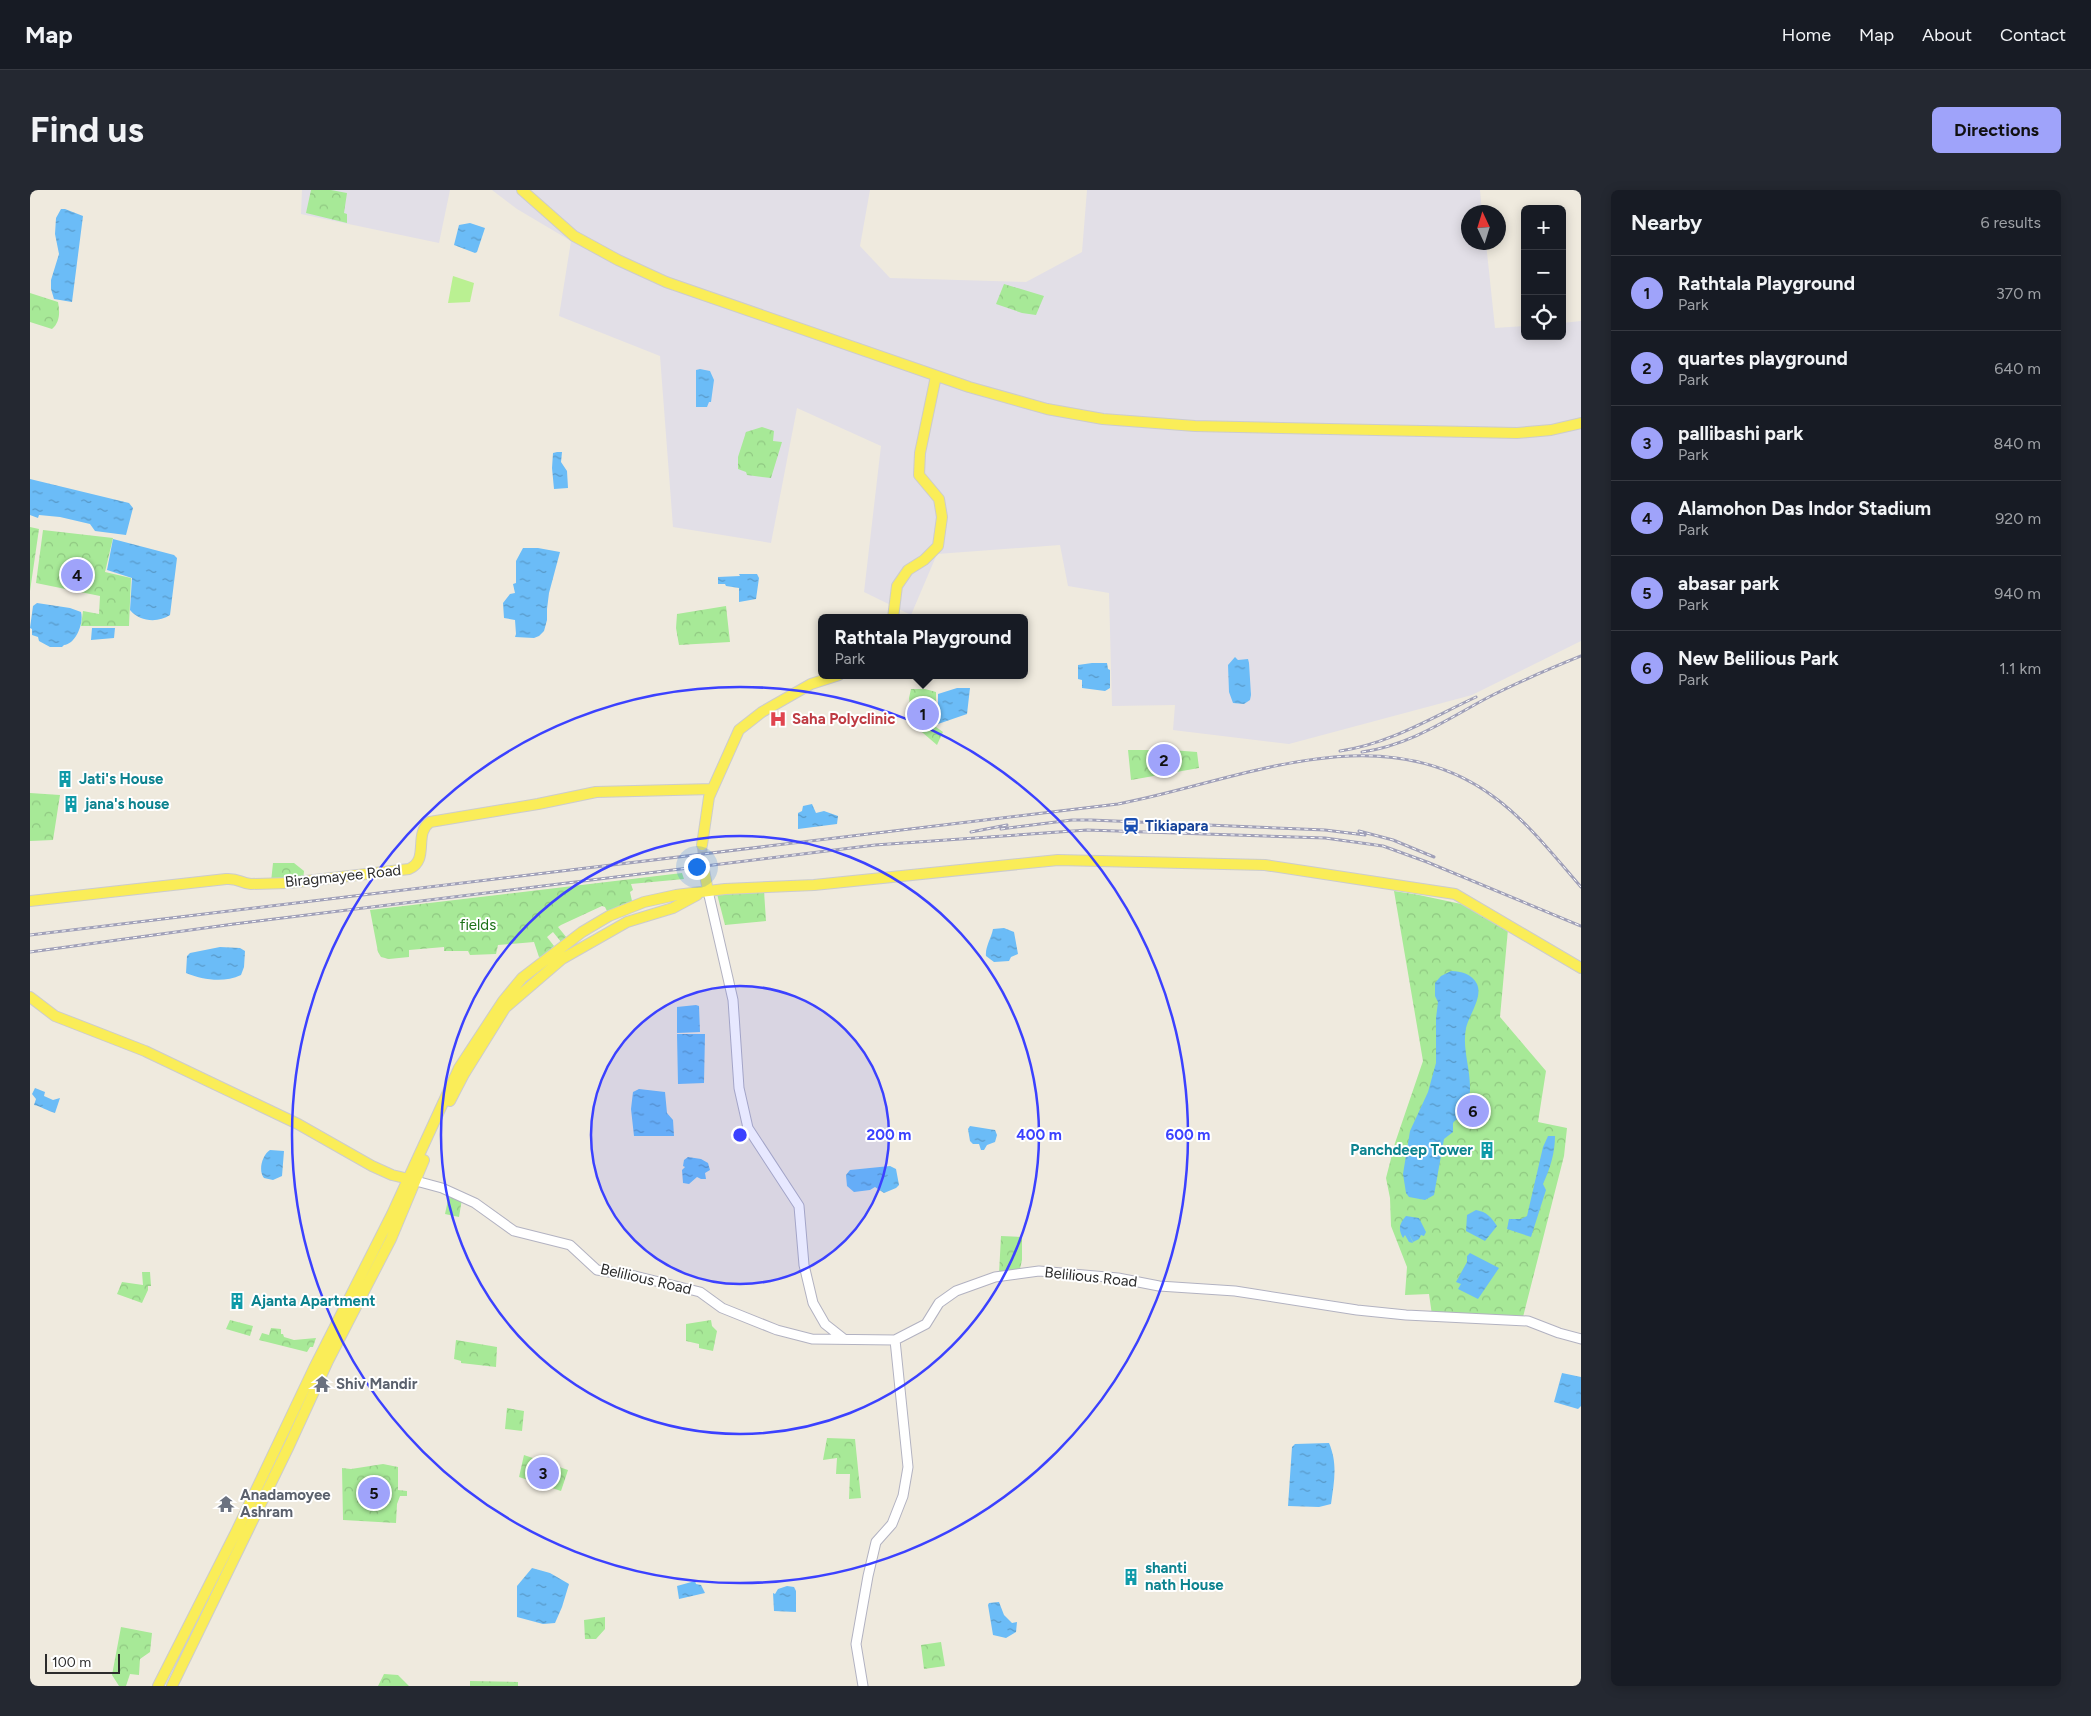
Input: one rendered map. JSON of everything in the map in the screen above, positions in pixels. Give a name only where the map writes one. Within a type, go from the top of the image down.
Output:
[{"type":"main road","points":[[522,190],[574,236],[618,260],[666,282],[936,376],[1047,409],[1103,419],[1195,426],[1517,432],[1551,430],[1581,423]]},
{"type":"main road","points":[[894,614],[897,586],[908,570],[924,560],[938,546],[942,517],[939,500],[919,476],[920,453],[936,376]]},
{"type":"main road","points":[[702,845],[709,797],[739,730],[762,712],[812,684],[828,679]]},
{"type":"main road","name":"Biragmayee Road","points":[[30,901],[238,878],[245,883],[251,884],[289,883],[404,870],[413,867],[418,862],[421,854],[422,830],[430,822],[596,792],[712,789]]},
{"type":"main road","points":[[172,1686],[299,1411],[412,1180],[459,1068],[503,1001],[522,978],[582,932],[609,916],[651,901],[676,895],[814,885],[1058,860],[1265,865],[1455,894],[1581,968]]},
{"type":"main road","points":[[704,870],[705,892],[733,1000],[739,1088],[748,1128],[798,1206],[804,1264],[813,1303],[825,1324],[844,1339]]},
{"type":"main road","points":[[30,997],[55,1016],[145,1051],[298,1124],[372,1166],[412,1180]]},
{"type":"main road","name":"Belilious Road","points":[[412,1180],[442,1188],[475,1203],[514,1231],[570,1245],[597,1270],[635,1276],[700,1292],[722,1308],[793,1335],[812,1339],[895,1340],[926,1324],[939,1304],[956,1291],[995,1277],[1039,1271],[1118,1278],[1159,1286],[1235,1291],[1357,1310],[1434,1317],[1528,1321],[1559,1333],[1581,1338]]},
{"type":"main road","points":[[863,1686],[856,1644],[868,1576],[876,1542],[892,1524],[903,1496],[908,1467],[895,1340]]},
{"type":"main road","points":[[158,1686],[299,1411]]},
{"type":"shaded area","points":[[302,190],[450,190],[439,243],[301,214]]},
{"type":"shaded area","points":[[492,190],[870,190],[860,246],[890,278],[1026,282],[1082,252],[1087,190],[1480,190],[1481,205],[1461,205],[1461,250],[1487,250],[1495,328],[1521,326],[1521,340],[1566,340],[1566,323],[1581,321],[1581,641],[1472,695],[1289,744],[1173,730],[1175,705],[1112,706],[1109,593],[1068,586],[1060,545],[937,554],[911,614],[864,592],[881,446],[797,408],[771,543],[673,527],[660,356],[559,316],[571,241],[517,209]]},
{"type":"green space","points":[[311,190],[331,190],[347,193],[344,213],[347,214],[347,223],[306,213]]},
{"type":"green space","points":[[453,276],[474,283],[470,302],[448,303]]},
{"type":"green space","points":[[1004,284],[1044,296],[1036,315],[1022,313],[996,304]]},
{"type":"green space","points":[[30,293],[58,302],[59,317],[52,329],[30,322]]},
{"type":"green space","points":[[762,427],[774,431],[773,441],[782,442],[771,478],[747,475],[746,472],[738,469],[738,457],[746,432]]},
{"type":"green space","points":[[30,527],[39,529],[30,591]]},
{"type":"green space","points":[[43,530],[113,538],[105,572],[131,578],[129,626],[81,626],[83,611],[99,614],[100,596],[36,583]]},
{"type":"green space","points":[[726,606],[730,642],[679,645],[676,628],[677,614]]},
{"type":"green space","points":[[911,689],[925,689],[936,692],[936,727],[943,732],[937,745],[916,727],[917,725],[913,726],[909,698]]},
{"type":"green space","points":[[1128,750],[1197,752],[1199,768],[1131,780]]},
{"type":"green space","points":[[30,793],[60,795],[53,840],[30,841]]},
{"type":"green space","points":[[273,863],[294,863],[304,871],[303,881],[271,882]]},
{"type":"green space","name":"fields","points":[[682,873],[684,879],[631,884],[633,890],[630,892],[632,901],[630,904],[608,913],[605,907],[602,906],[561,925],[558,927],[567,938],[562,943],[553,932],[547,937],[554,946],[544,956],[539,957],[534,942],[498,945],[496,954],[470,955],[468,951],[444,951],[444,947],[409,950],[409,957],[389,959],[381,957],[378,952],[370,910]]},
{"type":"green space","points":[[764,891],[766,921],[725,925],[717,894]]},
{"type":"green space","points":[[1394,891],[1480,908],[1508,929],[1500,1017],[1546,1071],[1538,1122],[1567,1128],[1564,1156],[1523,1317],[1432,1315],[1429,1294],[1405,1295],[1407,1267],[1391,1226],[1390,1198],[1386,1178],[1395,1143],[1423,1061]]},
{"type":"green space","points":[[449,1195],[462,1199],[459,1217],[445,1214]]},
{"type":"green space","points":[[1001,1236],[1022,1237],[1022,1260],[1019,1273],[999,1274]]},
{"type":"green space","points":[[142,1272],[150,1272],[151,1286],[148,1286],[142,1303],[117,1294],[122,1282],[143,1285]]},
{"type":"green space","points":[[230,1320],[253,1326],[250,1336],[226,1329]]},
{"type":"green space","points":[[711,1320],[712,1326],[717,1331],[713,1351],[699,1348],[699,1344],[686,1341],[686,1324]]},
{"type":"green space","points":[[271,1328],[281,1329],[281,1334],[284,1337],[294,1340],[316,1338],[313,1347],[310,1347],[307,1352],[259,1340],[262,1333],[269,1335]]},
{"type":"green space","points":[[456,1340],[497,1347],[496,1367],[461,1363],[461,1361],[454,1359]]},
{"type":"green space","points":[[507,1408],[524,1411],[522,1431],[505,1429]]},
{"type":"green space","points":[[827,1438],[855,1439],[861,1498],[849,1499],[850,1474],[836,1474],[837,1458],[823,1460]]},
{"type":"green space","points":[[524,1455],[568,1470],[561,1491],[519,1477]]},
{"type":"green space","points":[[383,1464],[398,1467],[398,1490],[407,1491],[407,1496],[400,1496],[397,1504],[396,1523],[343,1520],[342,1468],[351,1469]]},
{"type":"green space","points":[[605,1617],[605,1629],[596,1639],[585,1639],[584,1620]]},
{"type":"green space","points":[[121,1627],[152,1633],[150,1652],[140,1659],[139,1675],[130,1674],[126,1686],[119,1686],[112,1675]]},
{"type":"green space","points":[[941,1642],[945,1666],[924,1669],[921,1645]]},
{"type":"green space","points":[[384,1674],[398,1675],[409,1686],[378,1686]]},
{"type":"green space","points":[[470,1681],[518,1682],[518,1686],[470,1686]]},
{"type":"water","points":[[61,209],[83,216],[72,302],[54,299],[51,289],[51,280],[59,254],[55,234],[56,218]]},
{"type":"water","points":[[470,223],[485,228],[475,253],[454,245],[459,225]]},
{"type":"water","points":[[696,370],[710,371],[714,380],[711,402],[709,402],[707,407],[696,407]]},
{"type":"water","points":[[562,452],[561,462],[567,471],[568,488],[554,489],[553,453]]},
{"type":"water","points":[[30,479],[129,503],[133,508],[126,535],[95,531],[90,524],[60,517],[39,515],[38,518],[30,515]]},
{"type":"water","points":[[113,539],[174,555],[177,558],[170,615],[165,618],[149,620],[139,617],[130,610],[132,578],[107,570]]},
{"type":"water","points":[[523,548],[538,548],[560,552],[549,593],[547,620],[544,631],[534,638],[515,637],[515,620],[504,618],[503,603],[510,594],[515,593],[513,584],[516,583],[516,561]]},
{"type":"water","points":[[739,574],[757,574],[759,578],[756,599],[739,602],[739,588],[718,584],[718,577],[740,576]]},
{"type":"water","points":[[37,603],[70,608],[81,612],[80,627],[72,641],[62,647],[50,647],[39,641],[38,637],[32,635],[32,629],[30,628],[33,606]]},
{"type":"water","points":[[92,628],[115,628],[114,638],[91,640]]},
{"type":"water","points":[[1235,657],[1238,660],[1248,659],[1249,663],[1251,695],[1250,700],[1244,704],[1233,703],[1229,692],[1228,665]]},
{"type":"water","points":[[1107,663],[1110,670],[1110,688],[1105,691],[1082,688],[1082,680],[1078,679],[1078,665]]},
{"type":"water","points":[[957,688],[970,688],[967,714],[938,724],[938,694]]},
{"type":"water","points":[[812,804],[816,813],[824,811],[838,816],[837,824],[798,829],[798,813],[802,811],[803,806]]},
{"type":"water","points":[[1004,928],[1014,932],[1018,954],[1011,957],[1009,961],[994,962],[986,956],[987,946],[993,929]]},
{"type":"water","points":[[220,947],[240,948],[245,951],[244,967],[241,975],[228,979],[213,980],[186,973],[187,956],[190,953]]},
{"type":"water","points":[[1451,971],[1469,975],[1477,984],[1478,989],[1477,1000],[1466,1028],[1465,1037],[1470,1094],[1465,1111],[1453,1123],[1453,1132],[1444,1139],[1434,1195],[1425,1200],[1409,1197],[1406,1193],[1403,1174],[1410,1131],[1428,1092],[1436,1063],[1438,1002],[1435,996],[1435,983],[1441,976]]},
{"type":"water","points":[[699,1006],[700,1032],[677,1033],[677,1007]]},
{"type":"water","points":[[677,1034],[705,1034],[704,1083],[678,1084]]},
{"type":"water","points":[[35,1088],[45,1092],[44,1096],[53,1100],[60,1098],[55,1113],[34,1105],[36,1099],[32,1094]]},
{"type":"water","points":[[639,1089],[665,1092],[667,1113],[673,1120],[674,1136],[634,1136],[631,1109],[633,1092]]},
{"type":"water","points":[[970,1126],[995,1130],[997,1135],[995,1142],[981,1150],[979,1144],[973,1144],[970,1141],[968,1129]]},
{"type":"water","points":[[1548,1136],[1555,1136],[1554,1149],[1550,1167],[1543,1184],[1546,1190],[1531,1237],[1507,1229],[1509,1219],[1521,1219],[1527,1216],[1543,1147]]},
{"type":"water","points":[[270,1150],[284,1151],[282,1176],[273,1180],[264,1178],[261,1171],[263,1159]]},
{"type":"water","points":[[688,1157],[701,1159],[708,1163],[710,1170],[705,1173],[706,1179],[697,1177],[689,1184],[683,1183],[682,1170],[685,1167],[683,1166],[684,1160]]},
{"type":"water","points":[[890,1166],[896,1169],[899,1185],[896,1188],[884,1193],[875,1187],[870,1190],[854,1192],[847,1186],[846,1175],[850,1170]]},
{"type":"water","points":[[1476,1210],[1488,1215],[1497,1226],[1485,1241],[1466,1231],[1467,1215]]},
{"type":"water","points":[[1406,1216],[1419,1218],[1426,1232],[1424,1236],[1421,1235],[1419,1239],[1413,1242],[1408,1232],[1413,1243],[1409,1242],[1405,1235],[1403,1238],[1400,1232],[1401,1224]]},
{"type":"water","points":[[1470,1253],[1499,1268],[1478,1299],[1458,1289],[1461,1284],[1456,1282]]},
{"type":"water","points":[[1562,1373],[1581,1377],[1581,1406],[1578,1409],[1554,1402]]},
{"type":"water","points":[[1329,1443],[1334,1458],[1331,1504],[1319,1507],[1288,1506],[1292,1447],[1295,1444]]},
{"type":"water","points":[[532,1568],[550,1573],[569,1584],[555,1623],[543,1624],[517,1617],[517,1586]]},
{"type":"water","points":[[695,1581],[696,1584],[701,1585],[705,1593],[679,1599],[677,1586]]},
{"type":"water","points":[[787,1586],[794,1587],[796,1591],[796,1612],[774,1611],[773,1593],[775,1594],[778,1589]]},
{"type":"water","points":[[999,1602],[1004,1615],[1012,1623],[1017,1622],[1016,1632],[1006,1638],[993,1635],[988,1605],[989,1603]]},
{"type":"tunnel","points":[[702,845],[704,870]]},
{"type":"railway","points":[[1362,752],[1379,749],[1412,738],[1487,698],[1581,656]]},
{"type":"railway","points":[[1340,751],[1376,743],[1476,697]]},
{"type":"railway","points":[[30,935],[1118,804],[1260,769],[1309,760],[1357,756],[1404,759],[1450,772],[1494,797],[1529,828],[1581,887]]},
{"type":"railway","points":[[1001,829],[1072,820],[1091,820],[1325,830],[1365,835]]},
{"type":"railway","points":[[971,832],[1007,825]]},
{"type":"railway","points":[[30,952],[234,924],[875,845],[1087,830],[1325,838],[1383,846],[1427,862],[1581,926]]},
{"type":"railway","points":[[1359,831],[1393,840],[1434,857]]},
{"type":"place","name":"Alamohon Das Indor Stadium","points":[[77,575]]},
{"type":"place","name":"Rathtala Playground","points":[[923,714]]},
{"type":"place","name":"Saha Polyclinic","points":[[778,719]]},
{"type":"place","name":"quartes playground","points":[[1164,760]]},
{"type":"place","name":"Jati's House","points":[[65,779]]},
{"type":"place","name":"jana's house","points":[[71,804]]},
{"type":"place","name":"Tikiapara","points":[[1131,826]]},
{"type":"place","name":"New Belilious Park","points":[[1473,1111]]},
{"type":"place","name":"Panchdeep Tower","points":[[1487,1150]]},
{"type":"place","name":"Ajanta Apartment","points":[[237,1301]]},
{"type":"place","name":"Shiv Mandir","points":[[322,1384]]},
{"type":"place","name":"pallibashi park","points":[[543,1473]]},
{"type":"place","name":"abasar park","points":[[374,1493]]},
{"type":"place","name":"Anadamoyee Ashram","points":[[226,1504]]},
{"type":"place","name":"shanti nath House","points":[[1131,1577]]}]
